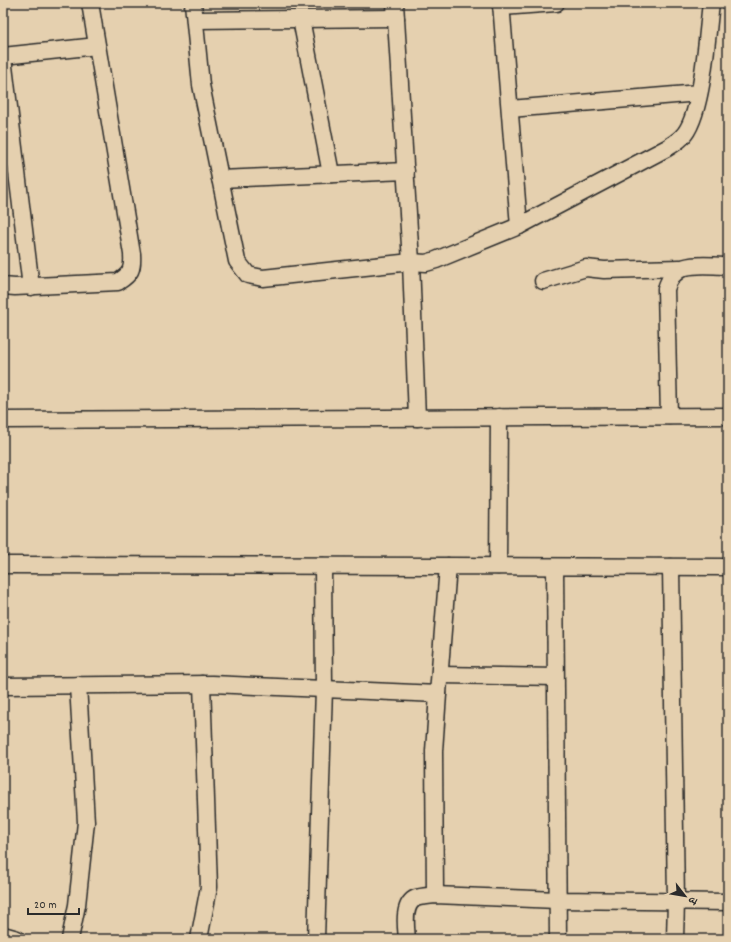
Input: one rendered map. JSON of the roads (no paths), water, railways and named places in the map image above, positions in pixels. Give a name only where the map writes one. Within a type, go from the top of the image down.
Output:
[{"type":"street","points":[[3,286],[31,287],[118,282],[127,277],[132,267],[132,254],[90,3]]},
{"type":"street","points":[[193,3],[196,20],[201,85],[237,261],[248,275],[262,278],[412,262],[426,263],[436,260],[520,226],[668,148],[683,137],[692,121],[702,84],[711,3]]},
{"type":"street","points":[[520,226],[501,5],[556,3]]},
{"type":"street","points":[[196,20],[301,19],[396,11],[412,262],[417,418]]},
{"type":"street","points":[[301,19],[331,174]]},
{"type":"street","points":[[31,287],[11,182],[3,57],[97,46]]},
{"type":"street","points":[[510,109],[699,93]]},
{"type":"street","points":[[220,179],[406,171]]},
{"type":"street","points":[[543,281],[586,268],[604,270],[680,268],[688,266],[728,266]]},
{"type":"street","points":[[669,416],[666,289],[668,281],[680,268]]},
{"type":"street","points":[[3,420],[728,416]]},
{"type":"street","points":[[498,566],[499,417]]},
{"type":"street","points":[[3,565],[728,567]]},
{"type":"street","points":[[316,939],[324,689],[323,566]]},
{"type":"street","points":[[435,895],[434,751],[448,566]]},
{"type":"street","points":[[555,567],[558,939]]},
{"type":"street","points":[[671,567],[676,901],[675,939]]},
{"type":"street","points":[[440,675],[555,677]]},
{"type":"street","points":[[199,939],[209,887],[202,684]]},
{"type":"street","points":[[3,686],[202,684],[438,694]]},
{"type":"street","points":[[70,939],[77,905],[86,822],[78,685]]},
{"type":"street","points":[[407,939],[406,912],[409,902],[416,898],[435,895],[557,900],[728,902]]},
{"type":"street","points":[[3,935],[17,939]]}]
